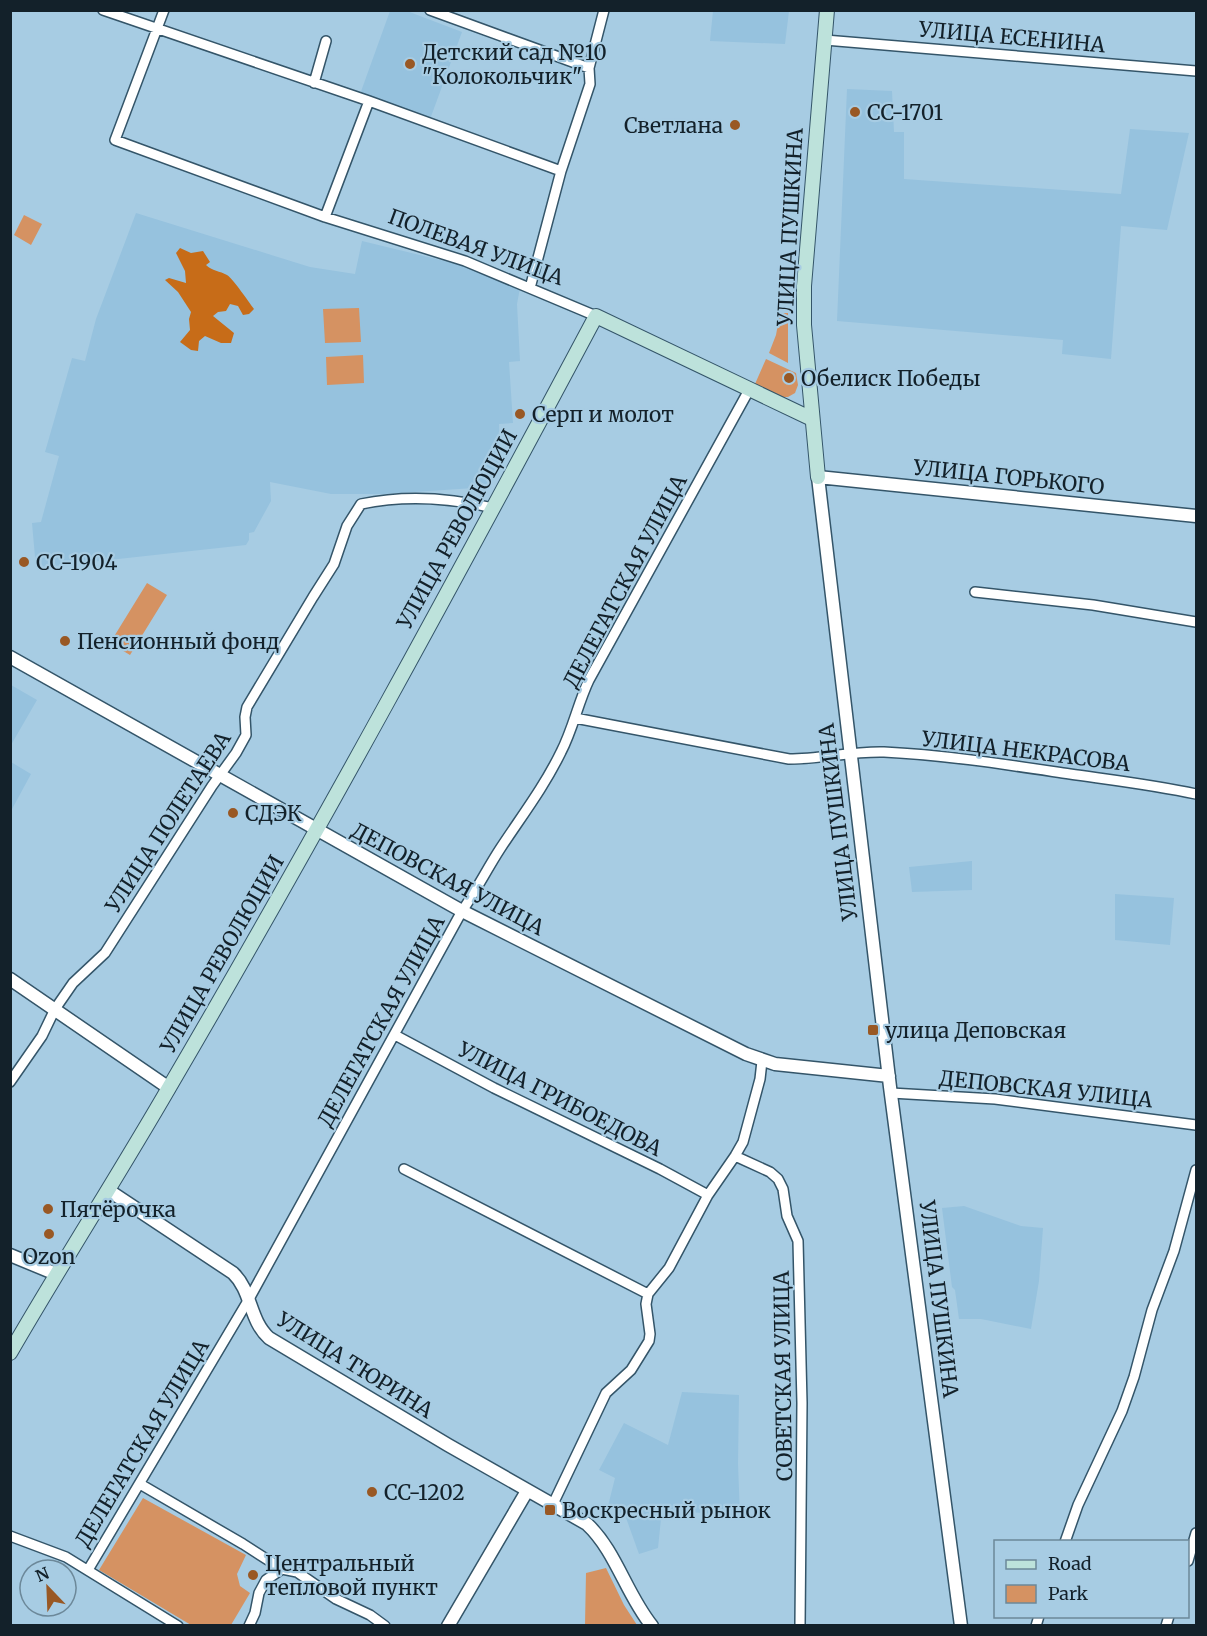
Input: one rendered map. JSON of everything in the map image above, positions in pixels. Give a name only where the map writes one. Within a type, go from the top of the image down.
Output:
[{"type":"main road","name":"УЛИЦА ПУШКИНА","points":[[818,477],[804,325],[804,286],[827,10]]},
{"type":"main road","name":"ПОЛЕВАЯ УЛИЦА","points":[[596,316],[812,419]]},
{"type":"main road","name":"УЛИЦА РЕВОЛЮЦИИ","points":[[10,1353],[170,1088],[316,830],[596,316]]},
{"type":"street","points":[[103,10],[369,101],[561,171]]},
{"type":"street","points":[[158,30],[164,10]]},
{"type":"street","points":[[430,10],[589,68]]},
{"type":"street","points":[[530,288],[561,171],[590,84],[589,68],[604,10]]},
{"type":"street","name":"ПОЛЕВАЯ УЛИЦА","points":[[158,30],[115,140],[325,217],[465,261],[596,316]]},
{"type":"street","name":"УЛИЦА ЕСЕНИНА","points":[[825,39],[1197,71]]},
{"type":"street","points":[[314,83],[326,41]]},
{"type":"street","points":[[325,217],[369,101]]},
{"type":"street","name":"ДЕЛЕГАТСКАЯ УЛИЦА","points":[[88,1570],[249,1299],[462,911],[560,756],[589,680],[749,390]]},
{"type":"street","name":"УЛИЦА ГОРЬКОГО","points":[[818,477],[1197,516]]},
{"type":"street","name":"УЛИЦА ПУШКИНА","points":[[818,477],[891,1093],[961,1626]]},
{"type":"street","name":"УЛИЦА ПОЛЕТАЕВА","points":[[10,1082],[42,1036],[55,1009],[73,983],[105,953],[219,775],[236,753],[246,735],[247,707],[334,564],[347,525],[361,504],[381,500],[448,499],[493,508]]},
{"type":"street","points":[[975,592],[1093,605],[1197,622]]},
{"type":"street","name":"ДЕПОВСКАЯ УЛИЦА","points":[[10,657],[462,911],[762,1061],[889,1076]]},
{"type":"street","name":"УЛИЦА НЕКРАСОВА","points":[[575,718],[789,759],[883,752],[936,756],[1160,786],[1197,794]]},
{"type":"street","points":[[10,980],[170,1088]]},
{"type":"street","name":"УЛИЦА ГРИБОЕДОВА","points":[[395,1035],[494,1088],[708,1195]]},
{"type":"street","points":[[553,1504],[606,1393],[631,1370],[649,1341],[646,1304],[648,1294],[669,1268],[708,1195],[743,1142],[760,1079],[762,1061]]},
{"type":"street","name":"ДЕПОВСКАЯ УЛИЦА","points":[[891,1093],[995,1099],[1197,1125]]},
{"type":"street","name":"СОВЕТСКАЯ УЛИЦА","points":[[735,1156],[770,1172],[778,1179],[783,1189],[788,1216],[798,1241],[802,1403],[800,1626]]},
{"type":"street","points":[[404,1169],[648,1294]]},
{"type":"street","points":[[1066,1540],[1078,1505],[1122,1411],[1134,1377],[1152,1310],[1174,1251],[1197,1170]]},
{"type":"street","name":"УЛИЦА ТЮРИНА","points":[[108,1190],[233,1273],[244,1287],[258,1326],[269,1338],[399,1417],[571,1514],[597,1533],[633,1599],[652,1626]]},
{"type":"street","points":[[10,1255],[56,1274]]},
{"type":"street","points":[[140,1484],[282,1569],[297,1572],[336,1599],[370,1615],[385,1626]]},
{"type":"street","points":[[448,1626],[527,1491]]},
{"type":"street","points":[[1189,1558],[1197,1533]]},
{"type":"street","points":[[10,1536],[54,1551],[178,1626]]},
{"type":"street","points":[[249,1626],[255,1613],[259,1593],[266,1580],[282,1569]]},
{"type":"shaded area","name":"Детский сад №10 \"Колокольчик\"","points":[[390,11],[407,11],[462,32],[429,122],[359,97]]},
{"type":"shaded area","points":[[713,11],[789,11],[785,44],[710,41]]},
{"type":"shaded area","points":[[847,89],[892,91],[894,132],[904,132],[904,179],[1121,194],[1130,129],[1189,133],[1167,230],[1121,226],[1111,359],[1062,354],[1063,340],[837,321]]},
{"type":"shaded area","points":[[136,213],[310,267],[355,274],[362,241],[461,265],[520,288],[517,304],[520,361],[509,362],[513,423],[499,424],[500,468],[489,487],[384,494],[331,494],[270,482],[271,501],[254,532],[249,533],[246,545],[36,568],[32,523],[41,522],[59,456],[45,452],[72,358],[85,361],[96,319]]},
{"type":"shaded area","points":[[180,248],[191,253],[203,251],[210,262],[206,265],[227,275],[254,309],[249,314],[243,315],[238,306],[230,304],[226,311],[218,312],[213,316],[234,333],[231,343],[221,343],[205,336],[199,341],[198,351],[191,350],[180,342],[190,330],[191,312],[178,292],[165,280],[169,278],[186,283],[185,271],[176,253]]},
{"type":"shaded area","points":[[11,685],[37,700],[11,745]]},
{"type":"shaded area","points":[[11,762],[31,774],[11,811]]},
{"type":"shaded area","points":[[972,861],[972,890],[912,892],[909,867]]},
{"type":"shaded area","points":[[1115,894],[1174,898],[1170,945],[1115,940]]},
{"type":"shaded area","points":[[964,1206],[1021,1226],[1043,1228],[1039,1281],[1031,1329],[981,1319],[959,1319],[955,1290],[952,1287],[942,1208]]},
{"type":"shaded area","points":[[682,1392],[739,1395],[740,1517],[662,1509],[658,1548],[639,1554],[625,1515],[608,1506],[615,1478],[599,1470],[624,1423],[668,1445]]},
{"type":"green space","points":[[24,215],[42,224],[31,245],[14,235]]},
{"type":"green space","points":[[359,308],[361,342],[325,343],[323,309]]},
{"type":"green space","points":[[780,313],[788,313],[788,363],[769,353],[776,335]]},
{"type":"green space","points":[[363,355],[364,383],[327,385],[326,357]]},
{"type":"green space","points":[[766,359],[796,373],[798,385],[795,393],[783,397],[755,384]]},
{"type":"green space","points":[[147,583],[167,595],[130,655],[110,643]]},
{"type":"green space","points":[[143,1498],[246,1555],[237,1574],[240,1586],[250,1593],[231,1625],[191,1625],[99,1570]]},
{"type":"green space","points":[[606,1568],[624,1605],[637,1625],[585,1625],[586,1573]]},
{"type":"place","name":"Детский сад №10 \"Колокольчик\"","points":[[410,64]]},
{"type":"place","name":"СС-1701","points":[[855,112]]},
{"type":"place","name":"Светлана","points":[[735,125]]},
{"type":"place","name":"Обелиск Победы","points":[[789,378]]},
{"type":"place","name":"Серп и молот","points":[[520,414]]},
{"type":"place","name":"СС-1904","points":[[24,562]]},
{"type":"place","name":"Пенсионный фонд","points":[[65,641]]},
{"type":"place","name":"СДЭК","points":[[233,813]]},
{"type":"place","name":"улица Деповская","points":[[873,1030]]},
{"type":"place","name":"Пятёрочка","points":[[48,1209]]},
{"type":"place","name":"Ozon","points":[[49,1234]]},
{"type":"place","name":"СС-1202","points":[[372,1492]]},
{"type":"place","name":"Воскресный рынок","points":[[550,1510]]},
{"type":"place","name":"Центральный тепловой пункт","points":[[253,1575]]}]
